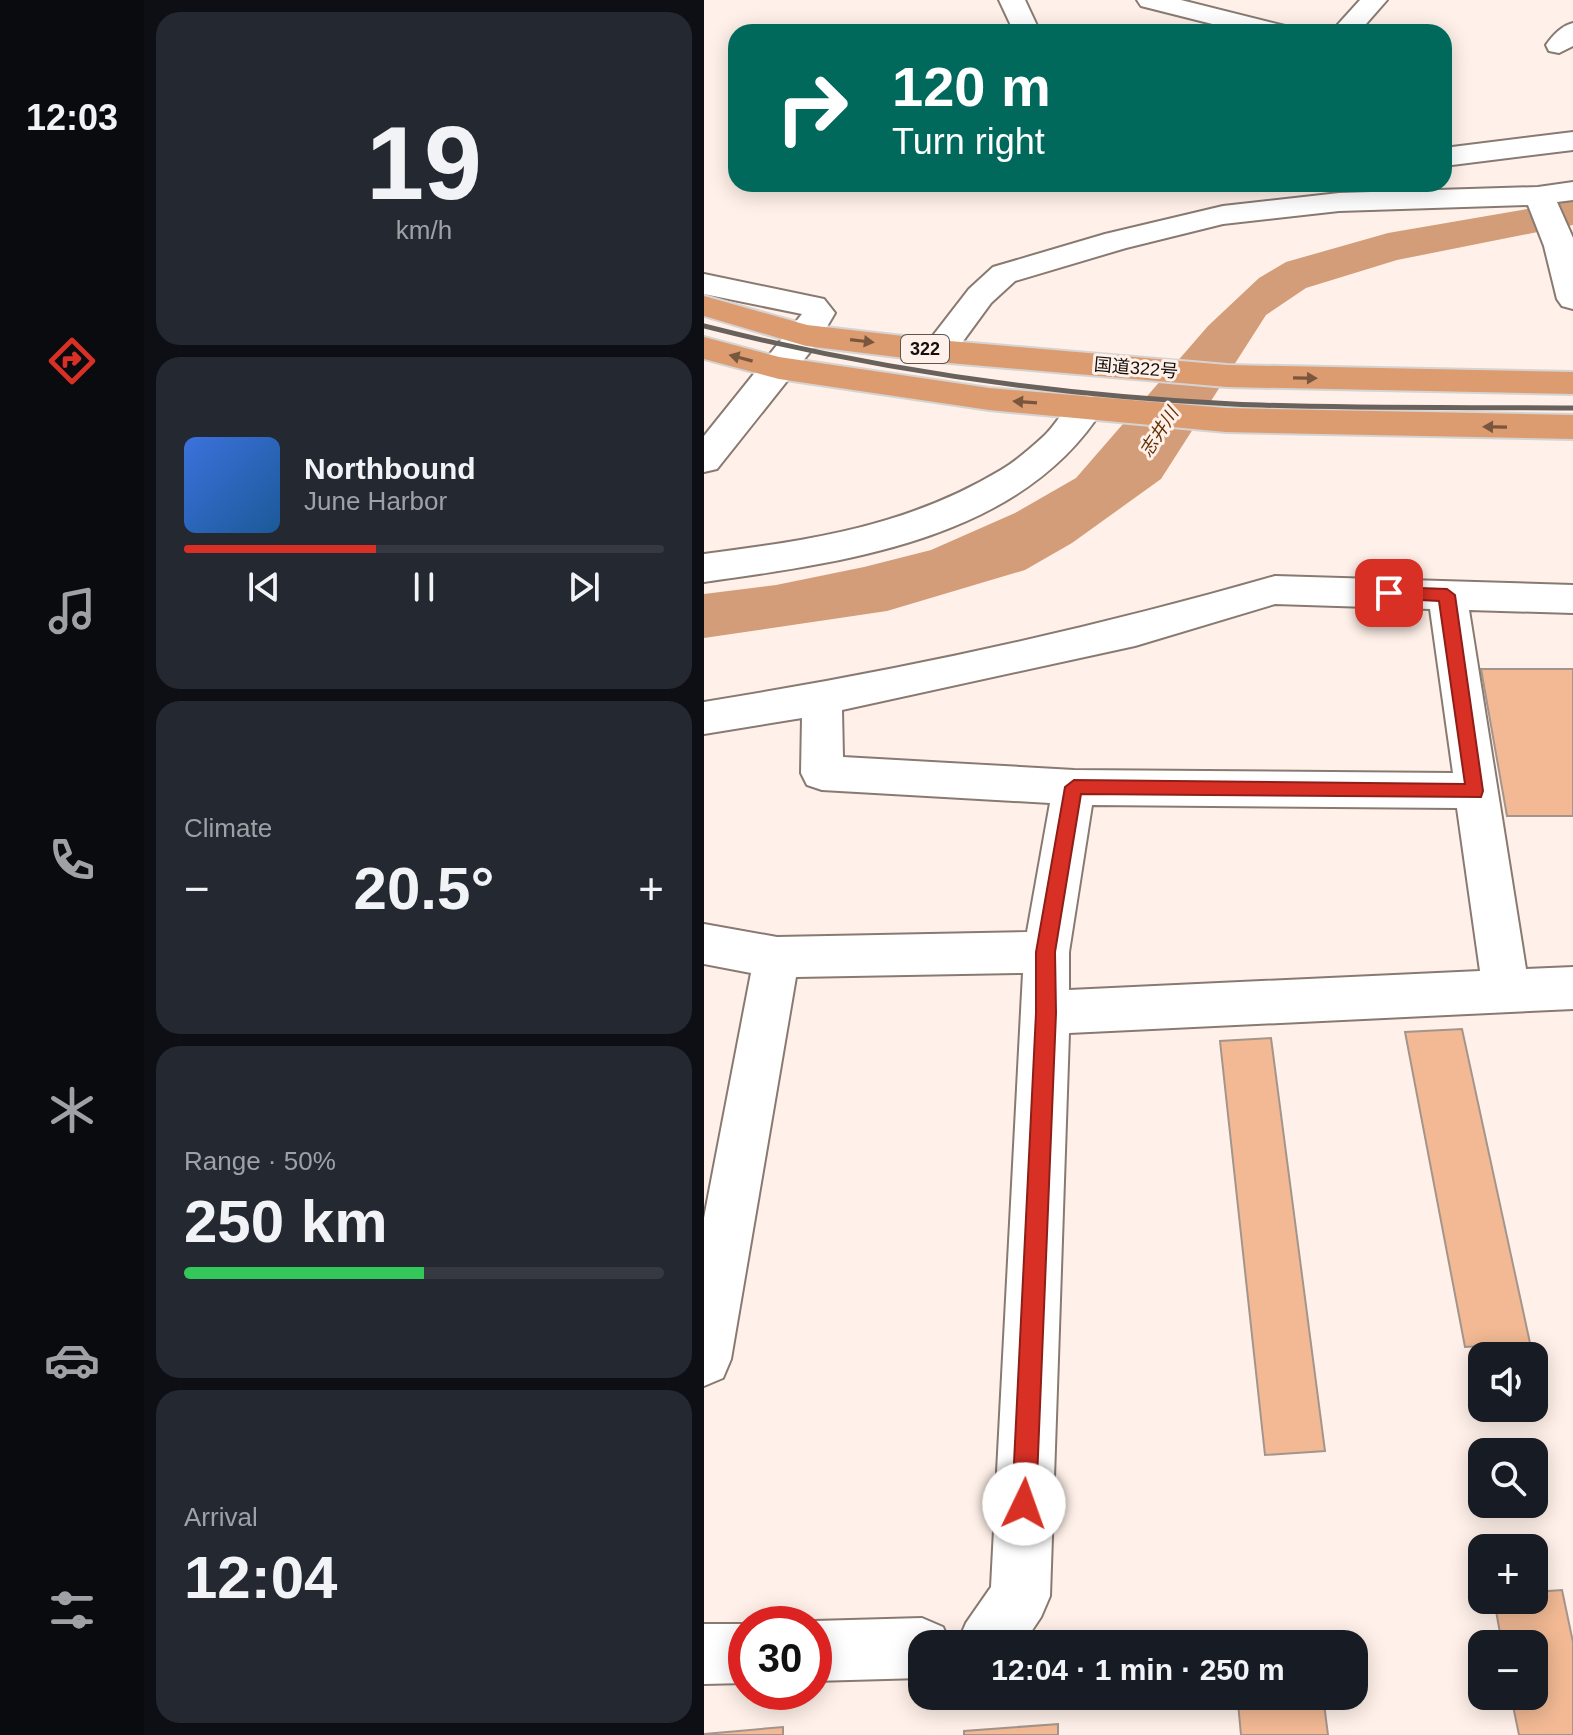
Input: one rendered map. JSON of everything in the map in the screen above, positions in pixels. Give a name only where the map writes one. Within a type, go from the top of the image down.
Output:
[{"type":"highway","name":"国道322号","points":[[704,306],[806,335],[938,351],[1227,376],[1573,383]]},
{"type":"highway","name":"322","points":[[704,348],[779,368],[989,399],[1226,420],[1573,427]]},
{"type":"street","points":[[1012,0],[1023,24]]},
{"type":"street","points":[[1150,0],[1244,24]]},
{"type":"street","points":[[1352,24],[1374,0]]},
{"type":"street","points":[[1452,156],[1573,141]]},
{"type":"street","points":[[938,351],[980,296],[1004,274],[1116,241],[1223,215],[1339,202],[1541,201],[1573,191]]},
{"type":"street","points":[[1541,201],[1565,252],[1573,299]]},
{"type":"street","points":[[704,284],[813,306],[819,313],[806,335],[704,460]]},
{"type":"street","points":[[704,568],[839,549],[929,523],[993,491],[1056,445],[1087,407]]},
{"type":"street","points":[[704,718],[822,699],[1135,631],[1275,590],[1573,599]]},
{"type":"street","points":[[1447,595],[1506,991]]},
{"type":"street","points":[[822,699],[822,773],[1074,787],[1475,791]]},
{"type":"street","points":[[997,1630],[1020,1596],[1046,1013],[1046,952],[1074,787]]},
{"type":"street","points":[[704,944],[777,957],[1046,952]]},
{"type":"street","points":[[704,1359],[777,957]]},
{"type":"street","points":[[1046,1013],[1573,988]]},
{"type":"street","points":[[832,1650],[908,1648]]},
{"type":"street","points":[[704,1654],[728,1653]]},
{"type":"water","name":"志井川","points":[[1573,201],[1573,225],[1397,260],[1306,288],[1266,315],[1161,479],[1072,543],[1025,570],[887,611],[704,638],[704,594],[776,585],[931,550],[1015,513],[1076,478],[1208,326],[1259,278],[1286,262],[1388,233]]},
{"type":"building","points":[[1481,669],[1573,669],[1573,816],[1507,816]]},
{"type":"building","points":[[1462,1029],[1530,1342],[1468,1342],[1468,1347],[1465,1347],[1405,1032]]},
{"type":"building","points":[[1271,1038],[1325,1451],[1265,1455],[1220,1041]]},
{"type":"building","points":[[1562,1590],[1573,1642],[1573,1735],[1519,1735],[1514,1710],[1548,1710],[1548,1630],[1499,1630],[1497,1614],[1548,1614],[1548,1591]]},
{"type":"building","points":[[1239,1710],[1325,1710],[1328,1735],[1241,1735]]},
{"type":"building","points":[[1058,1724],[1058,1735],[964,1735],[964,1731]]},
{"type":"building","points":[[783,1727],[783,1735],[704,1735],[704,1734]]},
{"type":"railway","points":[[704,326],[900,368],[1099,394],[1275,406],[1573,408]]},
{"type":"route","points":[[1024,1504],[1046,1013],[1046,952],[1074,787],[1475,791],[1447,595],[1389,593]]}]
